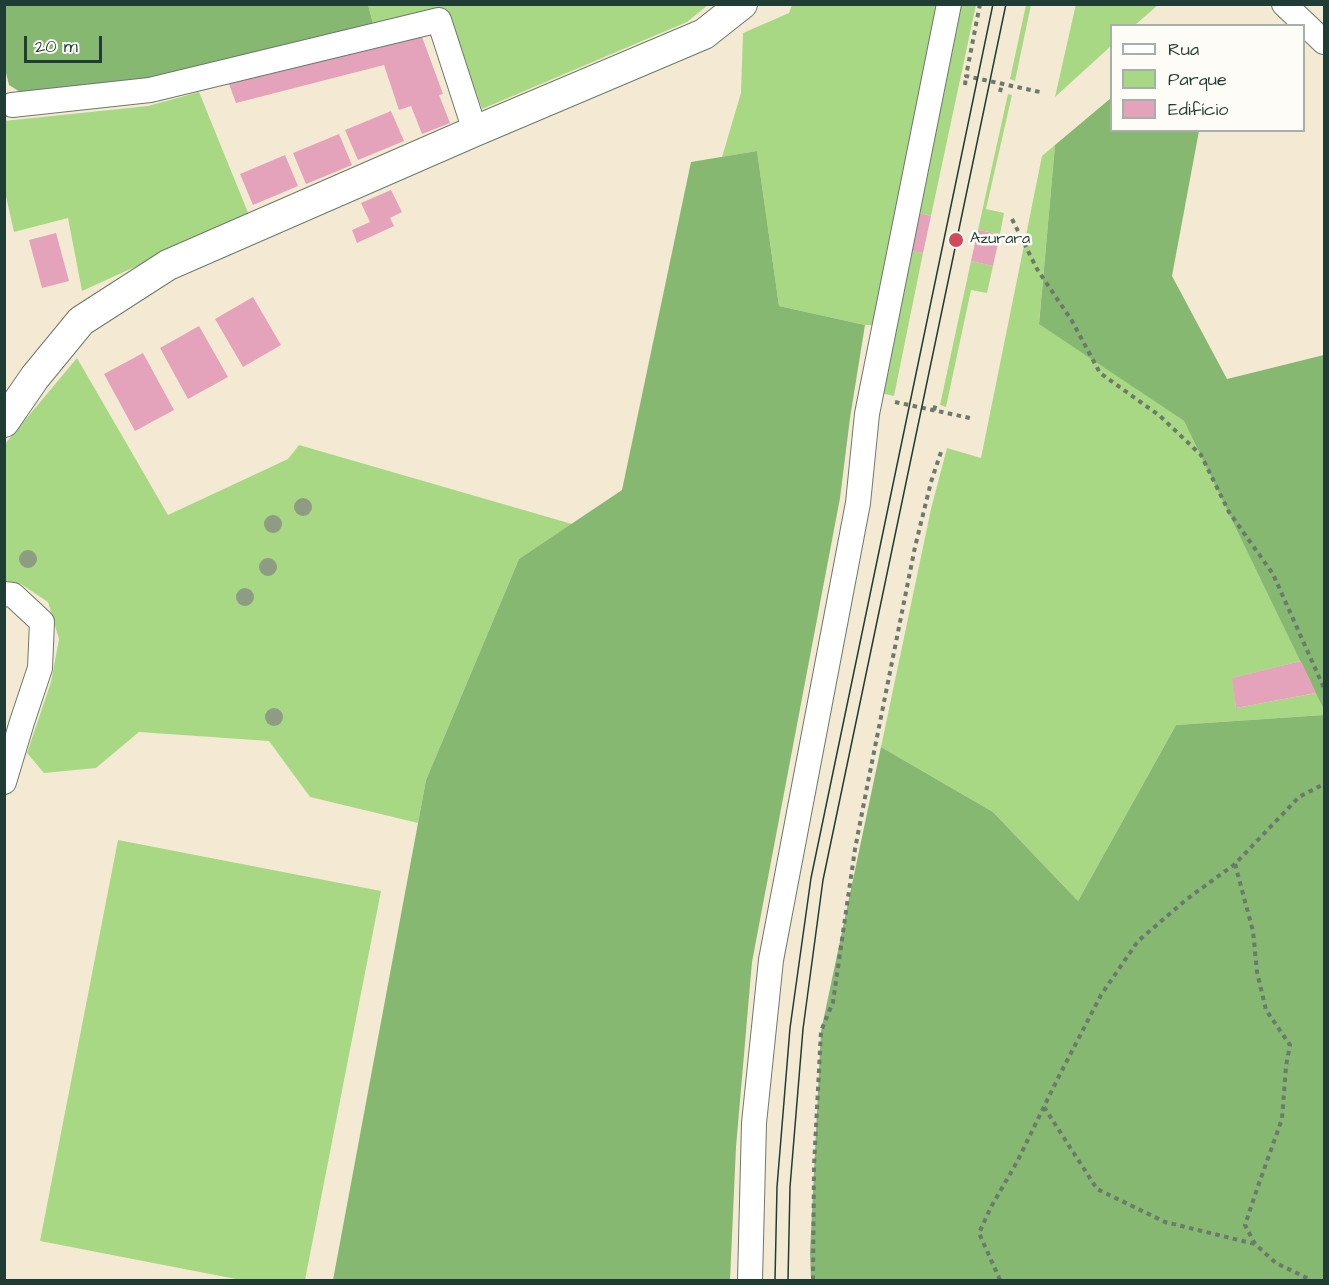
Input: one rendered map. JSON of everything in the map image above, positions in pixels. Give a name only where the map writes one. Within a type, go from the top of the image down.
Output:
[{"type":"street","points":[[4,422],[35,377],[81,321],[168,265],[704,34],[742,4]]},
{"type":"street","points":[[750,1281],[754,1123],[771,960],[858,503],[870,396],[950,4]]},
{"type":"street","points":[[1284,4],[1324,42]]},
{"type":"street","points":[[12,105],[150,90],[439,20],[475,131]]},
{"type":"street","points":[[4,594],[13,595],[42,622],[40,668],[4,782]]},
{"type":"path","points":[[964,85],[980,4]]},
{"type":"path","points":[[966,76],[1040,92]]},
{"type":"path","points":[[1000,93],[1002,84]]},
{"type":"path","points":[[1012,219],[1037,269],[1072,321],[1100,373],[1160,416],[1201,455],[1228,512],[1273,574],[1324,688]]},
{"type":"path","points":[[870,396],[970,418]]},
{"type":"path","points":[[934,410],[936,404]]},
{"type":"path","points":[[813,1281],[814,1166],[821,1031],[833,1002],[859,826],[915,547],[931,482],[942,449]]},
{"type":"path","points":[[1000,1281],[979,1233],[1101,995],[1138,941],[1187,899],[1235,864],[1299,797],[1324,784]]},
{"type":"path","points":[[1235,864],[1253,931],[1257,972],[1266,1010],[1290,1045],[1282,1119],[1245,1225],[1255,1244],[1276,1263],[1311,1281]]},
{"type":"path","points":[[1044,1107],[1097,1189],[1165,1222],[1255,1244]]},
{"type":"green space","points":[[1076,4],[1158,5],[1136,24],[1110,24],[1110,47],[1055,97]]},
{"type":"green space","points":[[4,5],[368,5],[374,27],[150,82],[25,95],[9,85],[5,69]]},
{"type":"green space","points":[[368,5],[708,5],[687,22],[482,109],[446,10],[374,27]]},
{"type":"green space","points":[[792,5],[940,5],[872,325],[779,306],[757,151],[722,157],[741,93],[743,33],[789,13]]},
{"type":"green space","points":[[961,5],[976,5],[931,216],[919,213],[912,251],[923,253],[894,396],[881,393]]},
{"type":"green space","points":[[1026,5],[1031,5],[1015,81],[1010,79]]},
{"type":"green space","points":[[199,92],[249,215],[82,291],[68,218],[14,232],[5,192],[4,121],[148,106]]},
{"type":"green space","points":[[1008,94],[1012,95],[986,209],[1004,213],[1000,234],[978,230]]},
{"type":"green space","points":[[1110,99],[1110,132],[1199,132],[1172,276],[1227,379],[1324,355],[1324,710],[1184,421],[1039,324],[1055,145]]},
{"type":"green space","points":[[1055,145],[1039,323],[1184,421],[1301,661],[1233,678],[1236,708],[1316,693],[1324,710],[1324,715],[1176,725],[1078,901],[993,812],[881,747],[931,509],[947,448],[981,458],[1042,156]]},
{"type":"green space","points":[[757,151],[779,306],[865,325],[840,498],[752,962],[736,1147],[730,1280],[333,1280],[426,780],[519,559],[622,490],[691,162]]},
{"type":"green space","points":[[971,261],[993,266],[987,293],[971,290],[946,407],[940,405]]},
{"type":"green space","points":[[77,358],[168,515],[288,459],[299,445],[572,524],[519,559],[426,780],[418,823],[310,797],[269,741],[139,732],[96,768],[44,773],[27,753],[51,682],[59,639],[48,602],[21,584],[5,581],[5,444]]},
{"type":"green space","points":[[1324,715],[1324,1280],[811,1280],[810,1252],[821,1031],[881,747],[993,812],[1078,901],[1176,725]]},
{"type":"green space","points":[[118,840],[381,891],[305,1280],[241,1280],[40,1241]]},
{"type":"building","points":[[421,34],[443,94],[439,95],[450,123],[422,134],[411,106],[399,110],[384,65],[236,103],[229,84]]},
{"type":"building","points":[[391,111],[404,141],[358,160],[345,130]]},
{"type":"building","points":[[339,134],[352,165],[306,184],[293,153]]},
{"type":"building","points":[[285,155],[298,186],[253,205],[240,174]]},
{"type":"building","points":[[391,190],[402,212],[390,218],[394,226],[357,243],[352,230],[370,222],[361,203]]},
{"type":"building","points":[[919,213],[931,216],[923,253],[911,251]]},
{"type":"building","points":[[978,230],[1000,234],[993,266],[971,261]]},
{"type":"building","points":[[56,233],[69,281],[42,288],[29,240]]},
{"type":"building","points":[[253,297],[281,345],[243,367],[215,319]]},
{"type":"building","points":[[199,326],[228,377],[188,399],[160,348]]},
{"type":"building","points":[[143,353],[174,410],[135,431],[104,374]]},
{"type":"building","points":[[1301,661],[1316,693],[1236,708],[1232,678]]},
{"type":"tram line","points":[[775,1280],[777,1187],[790,1028],[811,878],[993,4]]},
{"type":"tram line","points":[[788,1280],[790,1187],[803,1029],[823,880],[1006,4]]},
{"type":"place","name":"Azurara","points":[[956,240]]}]
